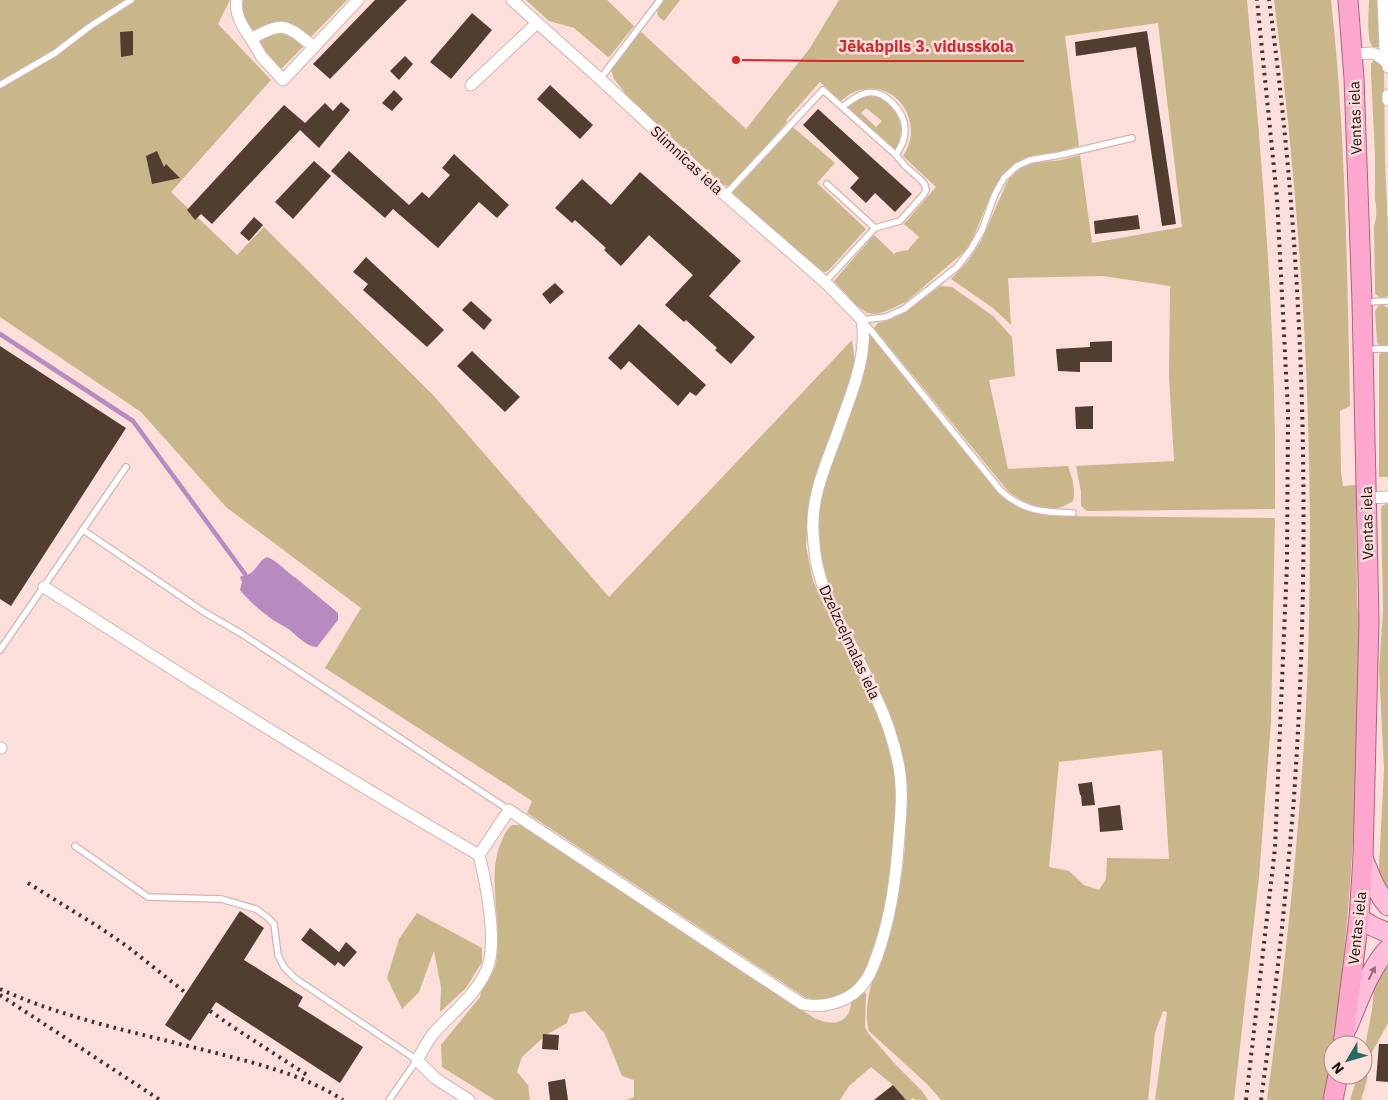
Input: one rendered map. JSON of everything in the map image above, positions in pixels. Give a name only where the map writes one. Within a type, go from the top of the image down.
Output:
[{"type":"highway","name":"Ventas iela","points":[[1344,1035],[1359,918],[1363,858],[1369,620],[1364,350],[1352,54],[1348,0]]},
{"type":"highway","points":[[1333,1100],[1336,1085]]},
{"type":"main road","points":[[1363,858],[1372,882],[1388,906]]},
{"type":"main road","points":[[1359,918],[1370,914],[1388,912]]},
{"type":"main road","points":[[1359,918],[1388,933]]},
{"type":"main road","points":[[1345,1035],[1372,972],[1388,949]]},
{"type":"street","points":[[238,0],[236,6],[240,24],[262,57],[283,80],[358,0]]},
{"type":"street","name":"Slimnīcas iela","points":[[512,0],[725,195],[825,282],[862,320]]},
{"type":"street","points":[[1383,0],[1385,47],[1388,64]]},
{"type":"street","points":[[471,85],[537,22]]},
{"type":"street","points":[[251,39],[266,30],[279,27],[289,28],[314,46]]},
{"type":"street","points":[[1352,54],[1372,53],[1378,55],[1388,64]]},
{"type":"street","points":[[1388,95],[1388,100]]},
{"type":"street","name":"Dzelzceļmalas iela","points":[[509,810],[802,1004],[818,1006],[831,1004],[847,997],[859,989],[866,981],[887,923],[892,901],[897,868],[902,806],[899,768],[894,745],[874,691],[819,576],[813,529],[814,513],[824,469],[860,362],[863,343],[862,320]]},
{"type":"street","points":[[1367,498],[1388,497]]},
{"type":"street","points":[[44,587],[226,703],[479,855],[485,878],[489,909],[491,946],[487,968],[474,990],[432,1035],[417,1060],[435,1078],[469,1100]]},
{"type":"street","points":[[479,855],[509,810]]},
{"type":"lane","points":[[0,84],[55,53],[119,3],[131,0]]},
{"type":"lane","points":[[600,79],[660,0]]},
{"type":"lane","points":[[725,195],[823,90],[896,155],[921,180],[926,190],[900,220],[875,228],[825,282]]},
{"type":"lane","points":[[842,107],[854,98],[867,93],[880,94],[893,103],[901,115],[905,128],[904,141],[896,155]]},
{"type":"lane","points":[[862,320],[886,317],[904,308],[957,267],[972,249],[982,230],[995,194],[1004,178],[1017,166],[1030,160],[1132,138]]},
{"type":"lane","points":[[827,184],[875,228]]},
{"type":"lane","points":[[1362,302],[1388,301]]},
{"type":"lane","points":[[862,320],[1010,499],[1022,506],[1035,510],[1073,514]]},
{"type":"lane","points":[[1364,350],[1388,349]]},
{"type":"lane","points":[[0,650],[3,641],[44,587],[126,467]]},
{"type":"lane","points":[[83,530],[204,612],[242,634],[509,810]]},
{"type":"lane","points":[[75,846],[148,897],[221,899],[256,909],[267,916],[274,924],[278,954],[284,967],[296,979],[417,1060],[389,1100]]},
{"type":"shaded area","points":[[0,0],[230,0],[218,24],[271,80],[171,192],[237,255],[264,227],[433,395],[609,597],[852,340],[855,362],[846,398],[809,508],[806,547],[813,581],[870,694],[888,743],[894,770],[897,799],[891,878],[881,924],[864,974],[857,984],[848,991],[833,998],[820,1000],[806,998],[527,813],[532,801],[325,668],[361,608],[226,507],[141,412],[0,317]]},
{"type":"shaded area","points":[[241,0],[347,0],[312,36],[308,36],[298,27],[284,22],[275,23],[258,30],[251,29],[245,24]]},
{"type":"shaded area","points":[[526,0],[607,0],[634,26],[608,57],[574,28],[549,21]]},
{"type":"shaded area","points":[[663,0],[680,0],[664,21],[658,16],[657,12]]},
{"type":"shaded area","points":[[839,0],[1247,0],[1268,254],[1274,382],[1275,509],[1087,511],[1081,506],[1081,492],[1076,466],[1174,461],[1169,376],[1170,286],[1103,276],[1008,278],[1011,325],[993,308],[951,279],[968,261],[981,241],[1008,180],[1021,168],[1034,163],[1061,160],[1080,155],[1092,243],[1182,227],[1158,23],[1065,36],[1079,146],[1035,155],[1021,161],[1005,172],[992,192],[973,238],[965,251],[906,302],[875,314],[867,313],[856,305],[834,281],[874,235],[894,254],[908,250],[919,237],[904,224],[936,187],[903,156],[911,135],[910,123],[902,104],[886,91],[876,89],[865,89],[852,93],[841,101],[820,82],[739,177],[727,186],[722,184],[633,103],[614,79],[611,70],[640,31],[746,129],[810,48]]},
{"type":"shaded area","points":[[1274,0],[1331,0],[1340,101],[1347,254],[1350,406],[1340,411],[1341,472],[1343,486],[1356,485],[1357,603],[1359,617],[1356,791],[1347,922],[1335,1035],[1323,1035],[1323,1085],[1326,1085],[1324,1100],[1267,1100],[1281,990],[1298,824],[1306,713],[1310,576],[1310,493],[1304,328],[1299,246],[1284,82]]},
{"type":"shaded area","points":[[1369,0],[1377,0],[1380,30],[1379,46],[1377,48],[1373,47],[1369,38]]},
{"type":"shaded area","points":[[284,30],[303,47],[281,69],[266,55],[260,43],[267,36]]},
{"type":"shaded area","points":[[1374,60],[1381,63],[1384,69],[1388,296],[1381,298],[1375,294],[1374,226],[1376,209],[1371,72],[1371,64]]},
{"type":"shaded area","points":[[866,96],[877,97],[886,100],[893,106],[898,113],[901,131],[896,150],[847,107]],"holes":[[[866,108],[882,121],[876,127],[861,113]]]},
{"type":"shaded area","points":[[793,127],[835,163],[817,183],[866,229],[825,272],[821,271],[734,197],[733,192]]},
{"type":"shaded area","points":[[940,286],[952,287],[993,316],[1012,337],[1015,376],[989,380],[1008,469],[1068,466],[1074,488],[1073,501],[1060,508],[1044,508],[1025,502],[1008,491],[874,328],[878,323],[903,313]]},
{"type":"shaded area","points":[[1379,305],[1388,308],[1388,347],[1380,346],[1377,342],[1375,311]]},
{"type":"shaded area","points":[[869,334],[1000,493],[1019,507],[1039,514],[1055,516],[1275,518],[1271,721],[1259,877],[1234,1100],[1155,1100],[1167,1012],[1163,1011],[1155,1033],[1148,1100],[941,1100],[928,1085],[869,1031],[867,1005],[873,977],[892,919],[903,869],[906,795],[851,629],[840,614],[833,599],[821,563],[816,526],[819,507]],"holes":[[[1162,750],[1169,859],[1107,858],[1106,879],[1099,890],[1084,885],[1069,871],[1049,867],[1059,762]]]},
{"type":"shaded area","points":[[1382,352],[1388,353],[1388,477],[1379,477],[1379,355]]},
{"type":"shaded area","points":[[1388,503],[1388,894],[1379,874],[1384,769],[1379,669],[1383,610],[1381,510],[1382,506]]},
{"type":"shaded area","points":[[267,557],[338,613],[338,620],[317,647],[305,643],[287,628],[269,617],[240,590],[242,582],[240,577],[251,573]]},
{"type":"shaded area","points":[[512,825],[520,825],[541,836],[814,1018],[829,1022],[842,1020],[849,1012],[851,1002],[863,989],[866,994],[865,1027],[868,1033],[922,1091],[928,1100],[915,1100],[913,1098],[906,1100],[893,1085],[871,1067],[849,1086],[840,1100],[626,1100],[634,1097],[634,1080],[622,1076],[605,1034],[585,1011],[570,1014],[567,1023],[546,1035],[522,1057],[517,1072],[528,1085],[530,1100],[495,1100],[442,1067],[441,1045],[480,997],[495,968],[498,929],[495,869],[497,853],[502,839]]},
{"type":"shaded area","points":[[417,913],[482,948],[482,962],[466,988],[440,1012],[441,987],[434,951],[419,992],[402,1009],[387,978],[399,939]]},
{"type":"shaded area","points":[[1388,959],[1388,1023],[1373,1051],[1373,1035],[1367,1035],[1374,988],[1378,976]]},
{"type":"shaded area","points":[[1355,1085],[1366,1085],[1361,1100],[1350,1100]]},
{"type":"building","points":[[375,0],[407,0],[330,79],[313,64]]},
{"type":"building","points":[[472,13],[492,30],[451,79],[430,62]]},
{"type":"building","points":[[133,31],[133,55],[121,57],[120,32]]},
{"type":"building","points":[[1147,31],[1176,224],[1162,226],[1136,47],[1076,56],[1075,42]]},
{"type":"building","points":[[405,56],[413,64],[399,80],[390,71]]},
{"type":"building","points":[[550,85],[593,125],[580,139],[537,99]]},
{"type":"building","points":[[394,90],[403,99],[392,111],[382,103]]},
{"type":"building","points":[[341,102],[350,110],[319,148],[300,130],[212,224],[201,214],[195,220],[187,210],[284,105],[305,123],[325,103],[333,111]]},
{"type":"building","points":[[818,109],[912,194],[895,212],[875,193],[866,203],[850,188],[859,178],[803,125]]},
{"type":"building","points":[[157,151],[164,167],[166,164],[180,178],[152,184],[146,156]]},
{"type":"building","points":[[349,151],[409,205],[422,192],[429,198],[450,175],[442,168],[454,154],[509,205],[497,218],[479,202],[438,248],[393,209],[385,218],[331,171]]},
{"type":"building","points":[[314,161],[331,176],[293,219],[275,202]]},
{"type":"building","points":[[640,172],[741,261],[709,296],[755,337],[731,364],[715,350],[717,348],[686,320],[684,322],[665,305],[693,275],[649,235],[621,266],[604,250],[606,248],[575,220],[572,223],[555,208],[582,179],[611,205]]},
{"type":"building","points":[[1138,215],[1140,229],[1095,234],[1094,221]]},
{"type":"building","points":[[254,217],[263,225],[249,241],[240,233]]},
{"type":"building","points":[[366,257],[444,330],[427,347],[363,290],[368,284],[353,272]]},
{"type":"building","points":[[555,283],[564,292],[550,304],[542,294]]},
{"type":"building","points":[[471,301],[492,320],[484,330],[462,310]]},
{"type":"building","points":[[639,324],[706,385],[696,396],[690,392],[678,406],[629,361],[621,370],[608,358]]},
{"type":"building","points":[[1112,341],[1112,362],[1080,362],[1080,372],[1058,371],[1056,349],[1090,347],[1090,342]]},
{"type":"building","points":[[0,346],[126,428],[11,606],[0,599]]},
{"type":"building","points":[[472,351],[520,397],[505,412],[457,366]]},
{"type":"building","points":[[1093,406],[1093,429],[1076,429],[1075,407]]},
{"type":"building","points":[[1092,782],[1095,805],[1082,806],[1078,784]]},
{"type":"building","points":[[1120,805],[1123,830],[1100,832],[1098,808]]},
{"type":"building","points":[[240,911],[264,928],[244,960],[303,997],[298,1006],[363,1047],[340,1083],[216,1002],[190,1041],[165,1025]]},
{"type":"building","points":[[310,928],[339,952],[346,942],[357,952],[344,967],[338,962],[335,966],[301,940]]},
{"type":"building","points":[[543,1034],[559,1035],[558,1050],[542,1049]]},
{"type":"building","points":[[1379,1044],[1388,1044],[1388,1082],[1376,1081]]},
{"type":"building","points":[[565,1079],[568,1100],[550,1100],[548,1082]]},
{"type":"building","points":[[893,1085],[906,1100],[874,1100]]},
{"type":"waterway","points":[[0,334],[133,421],[245,574]]},
{"type":"railway","points":[[1246,1100],[1275,848],[1287,563],[1288,411],[1277,198],[1257,0]]},
{"type":"railway","points":[[1261,1100],[1280,949],[1294,797],[1303,598],[1302,398],[1297,298],[1291,198],[1269,0]]},
{"type":"railway","points":[[28,883],[128,947],[186,993]]},
{"type":"railway","points":[[0,989],[25,1000],[76,1017],[278,1070],[311,1083],[343,1100]]},
{"type":"railway","points":[[0,995],[160,1100]]},
{"type":"railway","points":[[210,1011],[307,1075]]},
{"type":"place","name":"Jēkabpils 3. vidusskola","points":[[736,60]]}]
